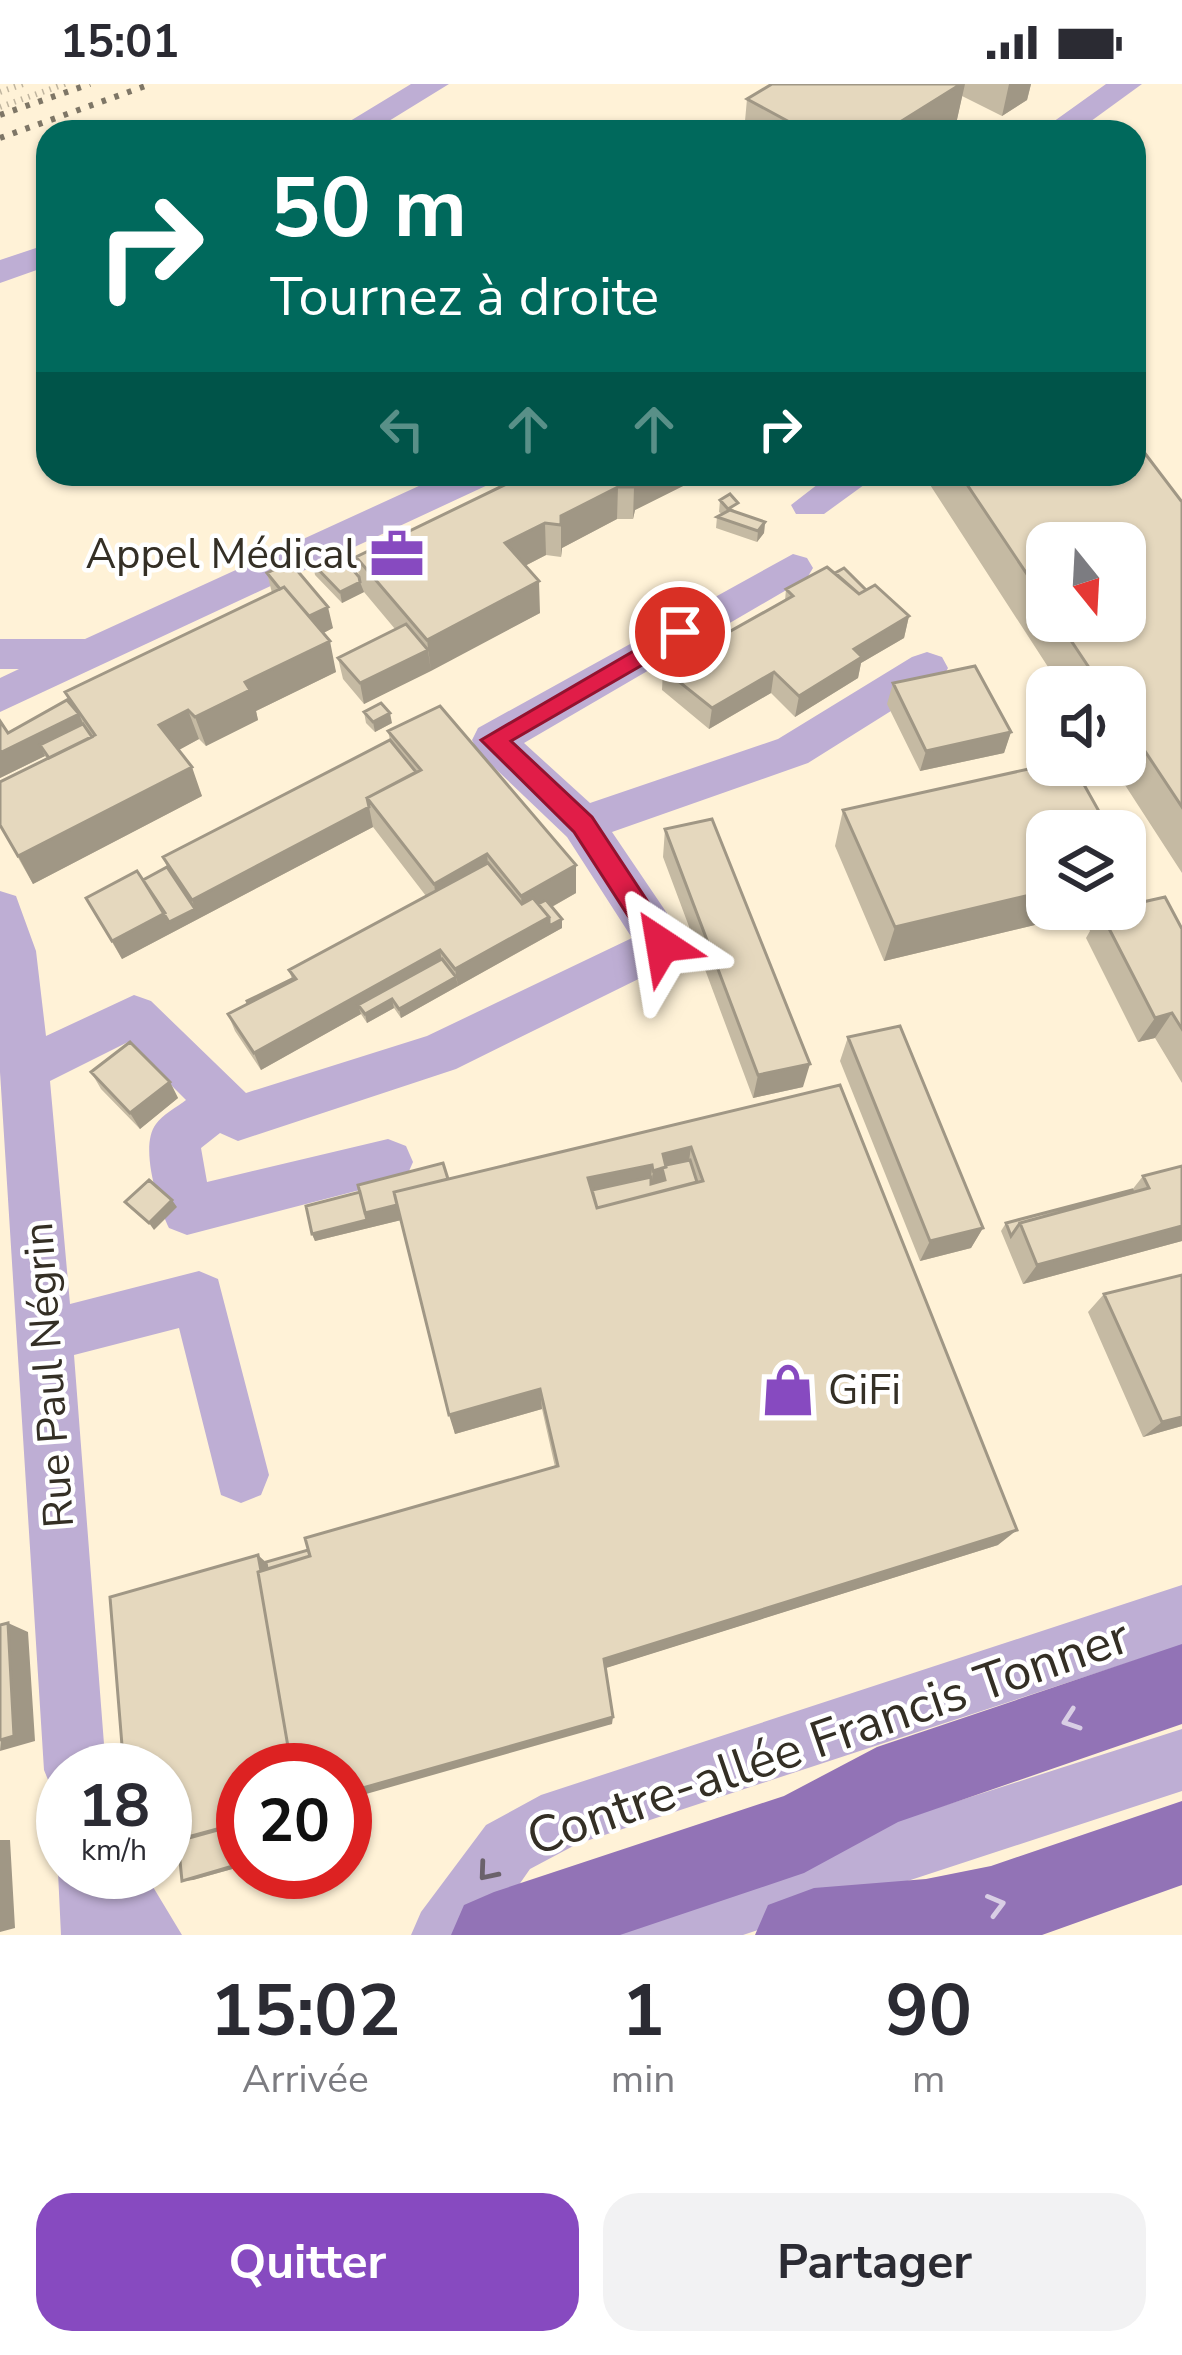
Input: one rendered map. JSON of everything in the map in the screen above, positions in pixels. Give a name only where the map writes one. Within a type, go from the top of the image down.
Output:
[{"type":"main road","points":[[494,1935],[804,1831],[897,1781],[1182,1684]]},
{"type":"main road","points":[[798,1935],[826,1926],[925,1922],[1006,1904],[1182,1843]]},
{"type":"street","points":[[370,120],[434,84]]},
{"type":"street","points":[[1073,120],[1127,84]]},
{"type":"street","points":[[0,272],[36,258]]},
{"type":"street","points":[[0,696],[453,486]]},
{"type":"street","points":[[810,505],[841,486]]},
{"type":"street","points":[[24,1070],[134,1016],[238,1118],[440,1054],[662,945],[583,824],[494,740],[793,568]]},
{"type":"street","points":[[0,654],[94,652]]},
{"type":"street","points":[[583,824],[793,751],[927,668]]},
{"type":"street","name":"Rue Paul Négrin","points":[[0,910],[13,951],[24,1070],[73,1743]]},
{"type":"street","points":[[222,1102],[174,1139],[188,1211],[388,1162]]},
{"type":"street","points":[[47,1336],[199,1297],[241,1474]]},
{"type":"street","name":"Contre-allée Francis Tonner","points":[[444,1935],[508,1846],[563,1817],[1182,1615]]},
{"type":"street","points":[[644,1935],[1182,1760]]},
{"type":"street","points":[[92,1899],[94,1935]]},
{"type":"street","points":[[124,1899],[148,1935]]},
{"type":"path","points":[[0,92],[23,84]]},
{"type":"path","points":[[0,107],[65,84]]},
{"type":"building","points":[[772,84],[961,84],[903,120],[786,120],[747,99]]},
{"type":"building","points":[[1146,455],[1182,502],[1182,807],[1146,753],[1146,666],[1088,666],[1072,642],[1146,642],[1146,522],[1026,522],[1026,573],[968,486],[1146,486]]},
{"type":"building","points":[[502,486],[634,486],[618,487],[561,516],[561,525],[545,523],[505,543],[539,581],[427,640],[356,557]]},
{"type":"building","points":[[730,494],[738,503],[728,509],[720,500]]},
{"type":"building","points":[[730,510],[765,522],[758,531],[717,517]]},
{"type":"building","points":[[338,552],[360,582],[340,592],[313,564]]},
{"type":"building","points":[[290,562],[328,607],[309,616],[267,573]]},
{"type":"building","points":[[827,567],[859,594],[875,585],[909,616],[854,649],[862,657],[799,696],[774,672],[712,708],[663,669],[793,596],[786,589]]},
{"type":"building","points":[[844,568],[866,590],[859,594],[835,573]]},
{"type":"building","points":[[284,587],[330,641],[245,682],[250,690],[195,717],[188,710],[159,725],[192,767],[18,856],[0,825],[0,782],[95,735],[65,692]]},
{"type":"building","points":[[406,624],[428,650],[360,683],[338,658]]},
{"type":"building","points":[[975,666],[1011,732],[926,751],[893,683]]},
{"type":"building","points":[[67,700],[79,714],[0,753],[0,721],[8,733]]},
{"type":"building","points":[[381,703],[390,713],[373,722],[364,712]]},
{"type":"building","points":[[440,706],[576,865],[521,896],[487,854],[434,884],[367,798],[421,770],[388,731]]},
{"type":"building","points":[[83,724],[92,737],[49,758],[40,745]]},
{"type":"building","points":[[390,740],[416,772],[367,798],[369,807],[192,900],[163,857]]},
{"type":"building","points":[[1026,770],[1026,786],[1085,786],[1098,810],[1026,810],[1026,896],[895,927],[843,810]]},
{"type":"building","points":[[712,819],[810,1064],[758,1075],[665,829]]},
{"type":"building","points":[[488,863],[522,904],[533,898],[549,917],[455,969],[440,950],[254,1053],[228,1014],[296,979],[289,970]]},
{"type":"building","points":[[167,867],[195,909],[169,922],[143,880]]},
{"type":"building","points":[[137,871],[165,913],[112,941],[86,898]]},
{"type":"building","points":[[1165,897],[1182,929],[1182,1029],[1172,1013],[1155,1018],[1110,930],[1146,930],[1146,901]]},
{"type":"building","points":[[546,900],[562,919],[549,926],[549,917],[538,904]]},
{"type":"building","points":[[442,959],[456,977],[399,1009],[392,999],[365,1014],[358,1005]]},
{"type":"building","points":[[900,1026],[983,1228],[930,1241],[848,1037]]},
{"type":"building","points":[[130,1042],[170,1082],[130,1113],[91,1072]]},
{"type":"building","points":[[840,1085],[1017,1530],[604,1659],[613,1717],[372,1785],[372,1743],[287,1743],[258,1572],[310,1556],[305,1538],[558,1466],[540,1389],[449,1415],[394,1192]],"holes":[[[691,1147],[703,1181],[597,1208],[588,1178],[652,1165],[653,1171],[666,1167],[663,1154]]]},
{"type":"building","points":[[690,1160],[697,1182],[597,1208],[592,1190],[651,1177],[651,1184],[665,1180],[662,1168]]},
{"type":"building","points":[[443,1163],[448,1179],[394,1192],[397,1205],[365,1213],[358,1185]]},
{"type":"building","points":[[1182,1166],[1182,1226],[1037,1265],[1020,1223],[1149,1188],[1143,1176]]},
{"type":"building","points":[[149,1180],[172,1200],[149,1223],[125,1202]]},
{"type":"building","points":[[1132,1190],[1020,1223],[1011,1236],[1006,1223]]},
{"type":"building","points":[[360,1192],[367,1220],[312,1234],[306,1206]]},
{"type":"building","points":[[1182,1275],[1182,1417],[1162,1422],[1104,1294]]},
{"type":"building","points":[[308,1550],[310,1556],[267,1569],[266,1562]]},
{"type":"building","points":[[258,1555],[287,1743],[216,1743],[216,1829],[192,1836],[192,1743],[122,1743],[110,1597]]},
{"type":"building","points":[[8,1623],[14,1736],[0,1740],[0,1625]]},
{"type":"building","points":[[216,1830],[216,1871],[192,1878],[192,1837]]},
{"type":"railway","points":[[0,115],[90,84]]},
{"type":"railway","points":[[50,120],[151,84]]},
{"type":"railway","points":[[0,138],[36,125]]},
{"type":"place","name":"Appel Médical","points":[[397,554]]},
{"type":"place","name":"GiFi","points":[[788,1390]]},
{"type":"route","points":[[662,945],[583,824],[494,740],[680,632]]}]
